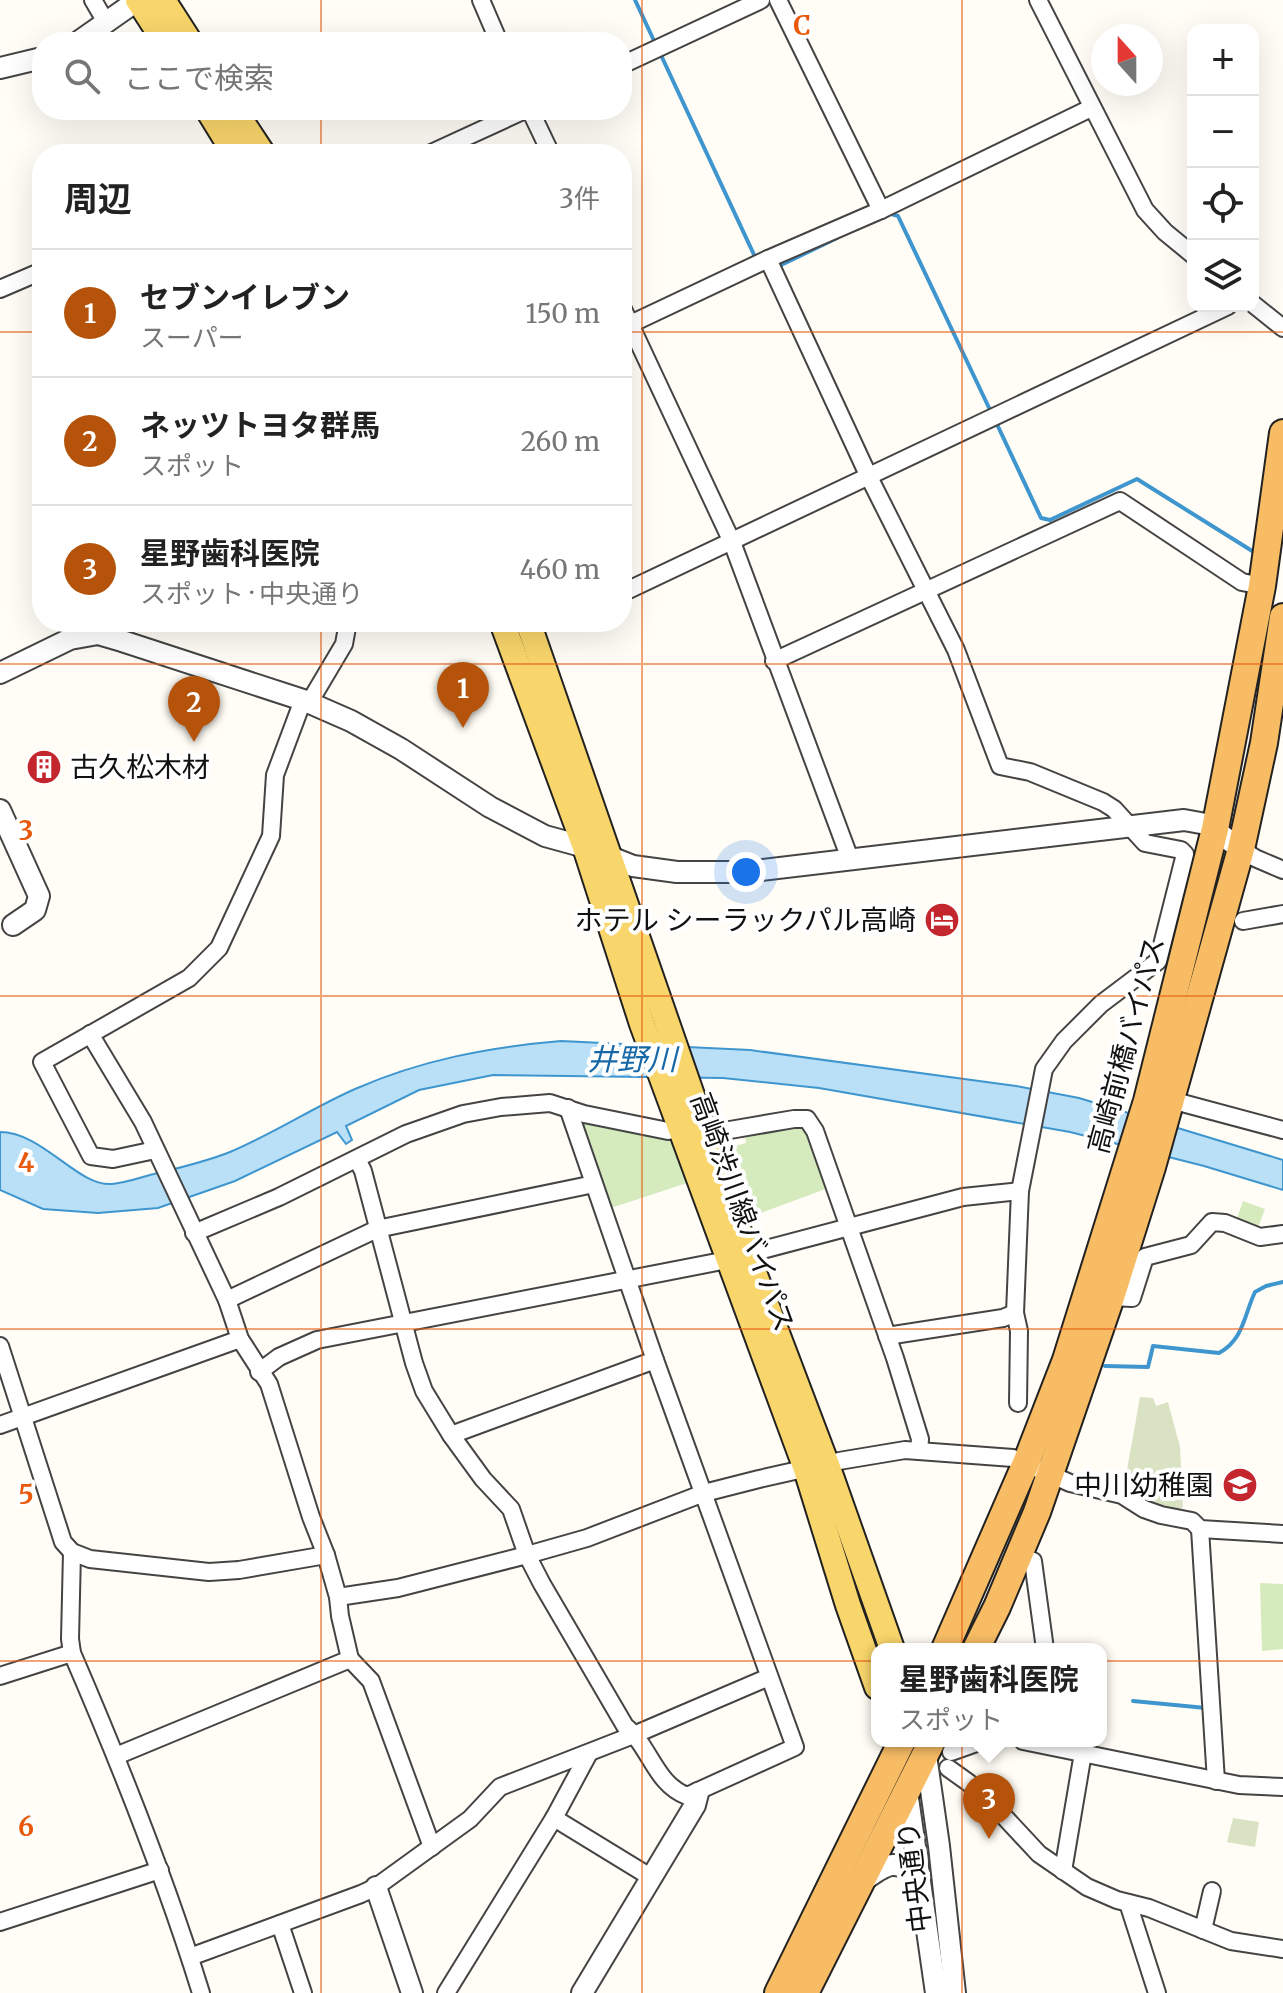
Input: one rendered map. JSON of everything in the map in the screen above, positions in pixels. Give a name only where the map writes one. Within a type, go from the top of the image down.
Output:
[{"type":"highway","name":"高崎前橋バイパス","points":[[1162,1102],[1262,586],[1283,433]]},
{"type":"highway","name":"高崎前橋バイパス","points":[[948,1643],[1026,1463],[1162,1102],[1241,849],[1264,743],[1283,617]]},
{"type":"highway","name":"高崎前橋バイパス","points":[[979,1643],[1020,1555],[1111,1297],[1140,1164]]},
{"type":"highway","points":[[778,1993],[897,1747]]},
{"type":"highway","points":[[805,1993],[907,1791],[936,1751]]},
{"type":"main road","points":[[138,0],[159,32]]},
{"type":"main road","points":[[163,0],[184,32]]},
{"type":"main road","points":[[214,120],[229,144]]},
{"type":"main road","points":[[241,120],[256,144]]},
{"type":"main road","name":"高崎渋川線バイパス","points":[[506,632],[682,1098],[737,1257],[816,1467],[889,1643]]},
{"type":"main road","name":"高崎渋川線バイパス","points":[[532,632],[610,856],[654,1024]]},
{"type":"main road","name":"高崎渋川線バイパス","points":[[816,1467],[848,1605],[871,1670]]},
{"type":"main road","points":[[899,1747],[907,1791]]},
{"type":"street","points":[[93,0],[107,24]]},
{"type":"street","points":[[94,32],[138,0]]},
{"type":"street","points":[[481,0],[495,32]]},
{"type":"street","points":[[632,60],[761,0]]},
{"type":"street","points":[[778,0],[881,210]]},
{"type":"street","points":[[1038,0],[1145,210],[1187,250]]},
{"type":"street","points":[[0,68],[32,60]]},
{"type":"street","points":[[632,323],[881,210],[1091,108]]},
{"type":"street","points":[[451,144],[505,120]]},
{"type":"street","points":[[532,120],[546,144]]},
{"type":"street","points":[[768,259],[869,477],[960,658],[1000,766],[1030,772],[1103,802],[1114,809],[1145,843],[1181,850],[1185,854],[1176,901],[1158,961],[1101,1004],[1064,1041],[1042,1074],[1020,1191],[1015,1313],[1019,1325],[1018,1403]]},
{"type":"street","points":[[0,289],[32,275]]},
{"type":"street","points":[[1259,309],[1283,328]]},
{"type":"street","points":[[632,588],[1215,312]]},
{"type":"street","points":[[632,338],[732,542],[850,859]]},
{"type":"street","points":[[774,661],[1120,501],[1242,582],[1262,586]]},
{"type":"street","points":[[157,1155],[113,1159],[91,1156],[42,1062],[189,978],[219,948],[271,836],[275,775],[306,702],[344,644],[346,632]]},
{"type":"street","points":[[0,673],[70,639],[98,634],[306,702],[351,721],[522,825],[545,836],[645,868],[745,872],[1184,820],[1206,824],[1241,849],[1283,870]]},
{"type":"street","points":[[0,810],[39,896],[35,910],[13,925]]},
{"type":"street","points":[[1243,921],[1283,914]]},
{"type":"street","points":[[90,1034],[143,1122],[227,1300],[240,1339],[269,1384],[326,1555],[350,1659],[371,1681],[432,1847]]},
{"type":"street","points":[[1162,1102],[1283,1130]]},
{"type":"street","points":[[191,1226],[279,1197],[406,1134],[463,1114],[550,1103],[584,1114],[668,1131]]},
{"type":"street","points":[[357,1159],[363,1171],[424,1391],[483,1479],[511,1509],[527,1555],[625,1726],[636,1734],[655,1768],[674,1791],[687,1796],[795,1747],[568,1108]]},
{"type":"street","points":[[724,1131],[794,1119],[807,1119],[815,1131],[887,1336],[920,1439],[919,1451]]},
{"type":"street","points":[[227,1300],[377,1229],[594,1184]]},
{"type":"street","points":[[259,1372],[279,1357],[317,1340],[737,1257],[963,1197],[1020,1191]]},
{"type":"street","points":[[1111,1297],[1132,1298],[1145,1257],[1191,1245],[1212,1222],[1225,1223],[1260,1237],[1283,1234]]},
{"type":"street","points":[[887,1336],[1003,1318],[1015,1313]]},
{"type":"street","points":[[0,1425],[240,1339]]},
{"type":"street","points":[[0,1346],[63,1542],[72,1552],[90,1559],[209,1572],[326,1555]]},
{"type":"street","points":[[451,1435],[655,1360]]},
{"type":"street","points":[[338,1597],[398,1588],[527,1555],[587,1538],[704,1493],[884,1452],[1009,1457],[1070,1483],[1110,1491],[1144,1509],[1192,1521],[1200,1529],[1216,1781]]},
{"type":"street","points":[[1200,1529],[1283,1534]]},
{"type":"street","points":[[72,1552],[72,1653],[160,1870],[201,1993]]},
{"type":"street","points":[[1020,1555],[1033,1561],[1044,1643]]},
{"type":"street","points":[[0,1676],[72,1653]]},
{"type":"street","points":[[116,1756],[350,1659]]},
{"type":"street","points":[[190,1957],[376,1887],[470,1819],[500,1787],[636,1734],[769,1677]]},
{"type":"street","points":[[1063,1747],[1216,1781],[1283,1787]]},
{"type":"street","points":[[936,1751],[1039,1854],[1087,1887],[1231,1941],[1283,1949]]},
{"type":"street","name":"中央通り","points":[[936,1751],[938,1832],[955,1993]]},
{"type":"street","points":[[446,1993],[554,1818],[589,1753]]},
{"type":"street","points":[[1063,1871],[1083,1753]]},
{"type":"street","name":"中央通り","points":[[907,1791],[936,1993]]},
{"type":"street","points":[[582,1993],[695,1805],[698,1793]]},
{"type":"street","points":[[554,1818],[652,1878]]},
{"type":"street","points":[[863,1881],[893,1864],[904,1865],[920,1875]]},
{"type":"street","points":[[0,1922],[160,1870]]},
{"type":"street","points":[[376,1887],[412,1993]]},
{"type":"street","points":[[1203,1930],[1212,1891]]},
{"type":"street","points":[[1128,1903],[1157,1993]]},
{"type":"street","points":[[280,1924],[303,1993]]},
{"type":"green space","points":[[586,1122],[670,1137],[687,1183],[608,1209],[581,1127]]},
{"type":"green space","points":[[804,1124],[831,1187],[747,1218],[724,1149],[746,1143],[745,1134]]},
{"type":"green space","points":[[1243,1201],[1265,1209],[1256,1233],[1235,1224]]},
{"type":"green space","points":[[1140,1397],[1153,1398],[1156,1406],[1168,1402],[1180,1447],[1183,1507],[1172,1514],[1123,1492]]},
{"type":"green space","points":[[1260,1583],[1283,1584],[1283,1649],[1262,1651]]},
{"type":"green space","points":[[1233,1818],[1259,1822],[1255,1847],[1227,1842]]},
{"type":"water","name":"井野川","points":[[561,1041],[750,1050],[1016,1086],[1079,1098],[1283,1160],[1283,1190],[1204,1166],[1070,1132],[819,1088],[723,1078],[493,1075],[419,1090],[346,1126],[352,1140],[346,1144],[337,1132],[235,1181],[158,1208],[98,1213],[43,1209],[0,1190],[0,1132],[16,1134],[86,1177],[99,1183],[112,1184],[230,1152],[339,1096],[405,1070],[482,1051]]},
{"type":"waterway","points":[[635,0],[656,45]]},
{"type":"waterway","points":[[660,53],[756,259]]},
{"type":"waterway","points":[[888,213],[898,216],[991,412]]},
{"type":"waterway","points":[[777,267],[837,238]]},
{"type":"waterway","points":[[995,420],[1041,518],[1050,520],[1137,479],[1257,554]]},
{"type":"waterway","points":[[1105,1366],[1148,1367],[1153,1346],[1219,1353],[1234,1341],[1255,1292],[1283,1282]]},
{"type":"waterway","points":[[1133,1701],[1206,1708]]},
{"type":"tunnel","points":[[1179,903],[1243,921]]},
{"type":"place","name":"セブンイレブン","points":[[463,728]]},
{"type":"place","name":"ネッツトヨタ群馬","points":[[194,742]]},
{"type":"place","name":"古久松木材","points":[[44,767]]},
{"type":"place","name":"ホテル シーラックパル高崎","points":[[942,920]]},
{"type":"place","name":"中川幼稚園","points":[[1240,1485]]},
{"type":"place","name":"星野歯科医院","points":[[989,1839]]}]
